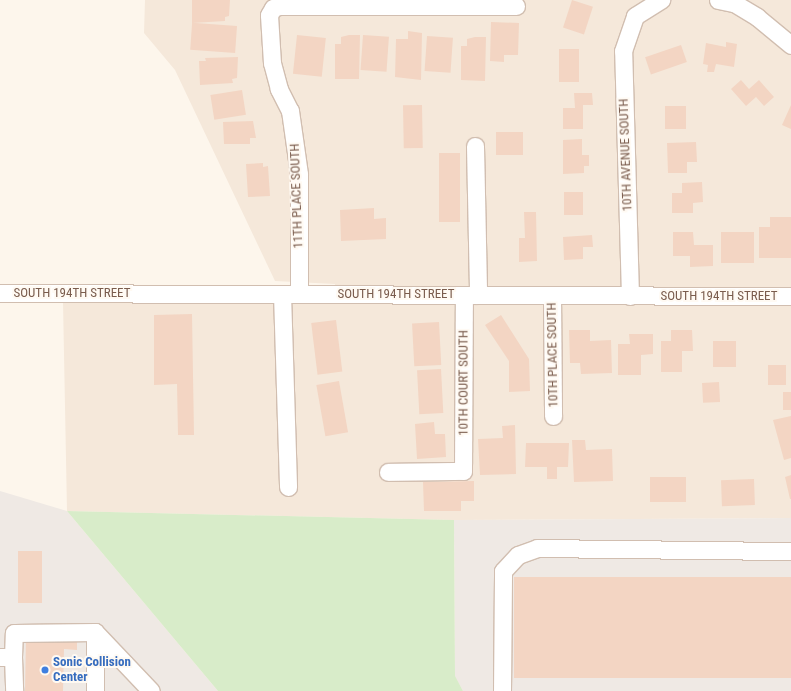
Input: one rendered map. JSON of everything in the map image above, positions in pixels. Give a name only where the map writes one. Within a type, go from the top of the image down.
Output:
[{"type":"street","name":"10TH AVENUE SOUTH","points":[[630,296],[623,51],[635,16],[661,0]]},
{"type":"street","points":[[718,0],[734,3],[757,17],[791,45]]},
{"type":"street","points":[[409,3],[516,6]]},
{"type":"street","name":"11TH PLACE SOUTH","points":[[288,487],[290,294],[299,174],[290,111],[279,89],[272,63],[269,15],[273,8],[279,6],[409,3]]},
{"type":"street","name":"10TH COURT SOUTH","points":[[388,472],[463,471],[471,294],[475,146]]},
{"type":"street","name":"SOUTH 194TH STREET","points":[[0,293],[791,296]]},
{"type":"street","name":"10TH PLACE SOUTH","points":[[552,295],[553,416]]},
{"type":"street","points":[[502,691],[503,571],[518,555],[537,548],[791,551]]},
{"type":"street","points":[[95,632],[95,691]]},
{"type":"street","points":[[14,691],[7,657],[14,633],[95,632],[151,691]]},
{"type":"shaded area","points":[[145,0],[791,0],[791,518],[454,520],[67,511],[63,302],[332,303],[335,284],[275,281],[175,70],[144,33]]},
{"type":"shaded area","points":[[0,491],[67,511],[218,691],[0,691]]},
{"type":"shaded area","points":[[791,518],[791,691],[463,691],[455,677],[454,520]]},
{"type":"green space","points":[[67,511],[454,520],[455,676],[463,691],[218,691]]},
{"type":"building","points":[[192,0],[230,0],[229,16],[225,17],[225,21],[192,23]]},
{"type":"building","points":[[572,0],[593,7],[584,34],[563,28]]},
{"type":"building","points":[[491,22],[519,23],[518,55],[504,55],[504,62],[490,61]]},
{"type":"building","points":[[192,23],[237,26],[235,53],[190,50]]},
{"type":"building","points":[[408,31],[422,33],[421,80],[395,77],[396,39],[408,39]]},
{"type":"building","points":[[297,35],[326,38],[322,77],[293,74]]},
{"type":"building","points":[[360,35],[359,79],[335,79],[335,44],[341,44],[341,37]]},
{"type":"building","points":[[363,35],[389,37],[386,72],[361,70]]},
{"type":"building","points":[[427,36],[453,38],[450,73],[425,71]]},
{"type":"building","points":[[486,37],[485,81],[461,80],[461,46],[467,46],[467,39]]},
{"type":"building","points":[[726,42],[737,44],[734,67],[716,64],[714,72],[707,72],[708,65],[703,64],[706,43],[726,47]]},
{"type":"building","points":[[681,45],[687,62],[651,74],[645,57]]},
{"type":"building","points":[[559,49],[579,49],[579,82],[559,82]]},
{"type":"building","points":[[238,57],[237,78],[232,79],[233,83],[200,85],[199,61],[206,61],[205,58]]},
{"type":"building","points":[[741,80],[749,89],[759,80],[774,97],[764,106],[756,97],[746,106],[731,89]]},
{"type":"building","points":[[242,90],[246,115],[214,120],[210,95]]},
{"type":"building","points":[[574,93],[592,93],[593,105],[583,105],[583,129],[563,129],[563,108],[575,108]]},
{"type":"building","points":[[403,105],[422,105],[423,148],[404,148]]},
{"type":"building","points":[[791,105],[791,129],[782,125]]},
{"type":"building","points":[[665,106],[686,106],[686,129],[665,129]]},
{"type":"building","points":[[253,121],[256,138],[250,138],[250,144],[224,144],[223,122]]},
{"type":"building","points":[[496,132],[523,132],[523,155],[496,155]]},
{"type":"building","points":[[582,139],[582,155],[589,155],[589,166],[584,166],[584,173],[563,174],[563,140]]},
{"type":"building","points":[[696,142],[697,162],[687,162],[687,173],[668,173],[667,143]]},
{"type":"building","points":[[439,153],[460,153],[460,222],[439,222]]},
{"type":"building","points":[[263,163],[263,167],[268,166],[270,196],[248,197],[246,164]]},
{"type":"building","points":[[702,182],[703,202],[693,203],[693,213],[672,213],[672,193],[682,193],[682,183]]},
{"type":"building","points":[[564,192],[583,192],[583,215],[564,215]]},
{"type":"building","points":[[374,208],[374,219],[386,218],[386,239],[341,241],[340,210]]},
{"type":"building","points":[[524,212],[536,212],[537,261],[519,262],[519,238],[525,238]]},
{"type":"building","points":[[770,217],[791,217],[791,258],[759,258],[759,227],[770,227]]},
{"type":"building","points":[[673,232],[693,232],[694,245],[713,245],[713,266],[690,267],[690,256],[673,256]]},
{"type":"building","points":[[721,232],[754,232],[754,263],[721,263]]},
{"type":"building","points":[[592,235],[593,247],[583,247],[583,259],[564,260],[563,237]]},
{"type":"building","points":[[192,314],[194,435],[178,435],[177,384],[154,385],[154,315]]},
{"type":"building","points":[[501,315],[529,359],[530,391],[509,392],[509,361],[485,325]]},
{"type":"building","points":[[336,320],[342,372],[318,375],[311,323]]},
{"type":"building","points":[[439,322],[441,365],[414,366],[412,323]]},
{"type":"building","points":[[569,330],[590,330],[590,341],[611,340],[612,373],[581,374],[580,363],[570,363]]},
{"type":"building","points":[[671,330],[692,330],[693,351],[682,351],[682,372],[661,372],[661,341],[671,341]]},
{"type":"building","points":[[629,334],[653,334],[653,354],[641,355],[641,375],[618,375],[618,344],[630,344]]},
{"type":"building","points":[[713,341],[736,341],[736,367],[713,367]]},
{"type":"building","points":[[768,365],[786,365],[786,385],[768,385]]},
{"type":"building","points":[[441,369],[443,413],[419,414],[417,370]]},
{"type":"building","points":[[339,381],[348,432],[325,436],[316,385]]},
{"type":"building","points":[[719,382],[720,402],[703,403],[702,383]]},
{"type":"building","points":[[783,392],[791,392],[791,410],[783,410]]},
{"type":"building","points":[[791,416],[791,458],[784,460],[773,420]]},
{"type":"building","points":[[434,422],[435,434],[445,434],[446,457],[417,459],[415,424]]},
{"type":"building","points":[[515,425],[516,474],[480,475],[478,439],[503,438],[502,426]]},
{"type":"building","points":[[572,440],[585,440],[586,450],[612,449],[613,481],[574,482]]},
{"type":"building","points":[[526,443],[569,443],[568,467],[557,467],[557,479],[547,479],[547,467],[525,467]]},
{"type":"building","points":[[791,475],[791,499],[790,499],[785,477]]},
{"type":"building","points":[[650,477],[686,477],[686,502],[650,502]]},
{"type":"building","points":[[754,479],[755,505],[722,506],[721,480]]},
{"type":"building","points":[[474,481],[474,501],[461,501],[461,511],[424,511],[423,482]]},
{"type":"building","points":[[18,551],[42,551],[42,603],[18,603]]},
{"type":"building","points":[[514,577],[791,577],[791,678],[514,678]]},
{"type":"building","name":"Sonic Collision Center","points":[[26,637],[77,639],[77,650],[64,649],[63,691],[25,691]]},
{"type":"place","name":"Sonic Collision Center","points":[[45,670]]}]
